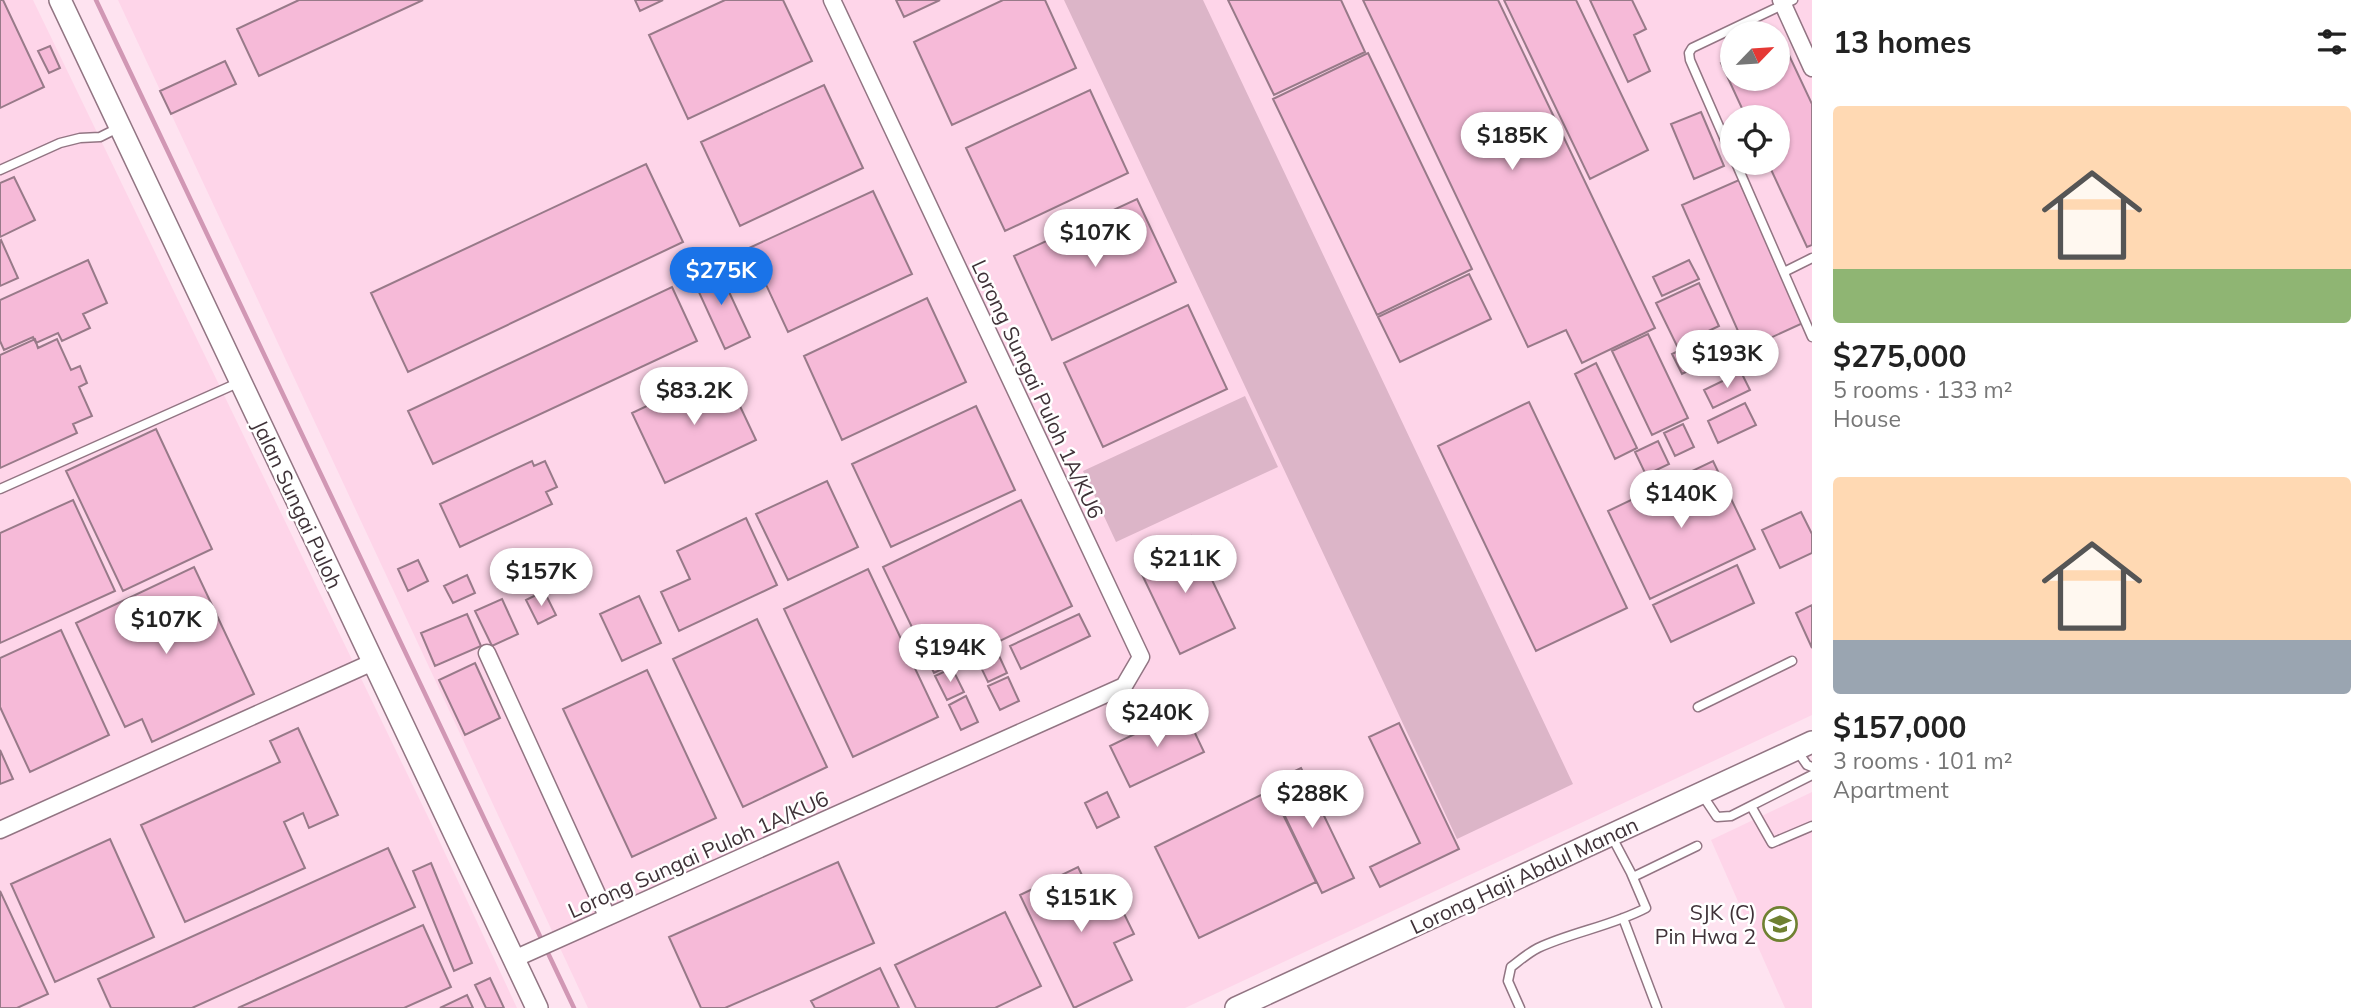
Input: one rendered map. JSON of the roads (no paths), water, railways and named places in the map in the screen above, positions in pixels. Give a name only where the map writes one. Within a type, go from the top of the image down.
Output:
[{"type":"street","name":"Jalan Sungai Puloh","points":[[60,0],[373,662],[522,955],[537,1008]]},
{"type":"street","name":"Lorong Sungai Puloh 1A/KU6","points":[[522,955],[1124,686],[1141,657],[832,0]]},
{"type":"street","points":[[1786,2],[1812,68]]},
{"type":"street","points":[[487,653],[607,916]]},
{"type":"street","points":[[0,830],[373,662]]},
{"type":"street","name":"Lorong Haji Abdul Manan","points":[[1236,1008],[1804,745]]},
{"type":"lane","points":[[1720,129],[1689,53],[1692,48],[1786,2]]},
{"type":"lane","points":[[0,170],[60,143],[100,137],[120,127]]},
{"type":"lane","points":[[1740,175],[1812,337]]},
{"type":"lane","points":[[1784,272],[1812,258]]},
{"type":"lane","points":[[0,489],[240,382]]},
{"type":"lane","points":[[1698,707],[1792,661]]},
{"type":"lane","points":[[1804,745],[1807,765],[1812,767]]},
{"type":"lane","points":[[1701,793],[1717,817],[1731,816],[1812,775]]},
{"type":"lane","points":[[1751,806],[1772,843],[1812,826]]},
{"type":"lane","points":[[1520,1008],[1508,981],[1510,967],[1536,949],[1646,908],[1613,839],[1603,838]]},
{"type":"lane","points":[[1633,877],[1697,846]]},
{"type":"lane","points":[[1623,918],[1657,1008]]},
{"type":"waterway","points":[[96,0],[574,1008]]},
{"type":"place","name":"SJK (C) Pin Hwa 2","points":[[1780,924]]}]
